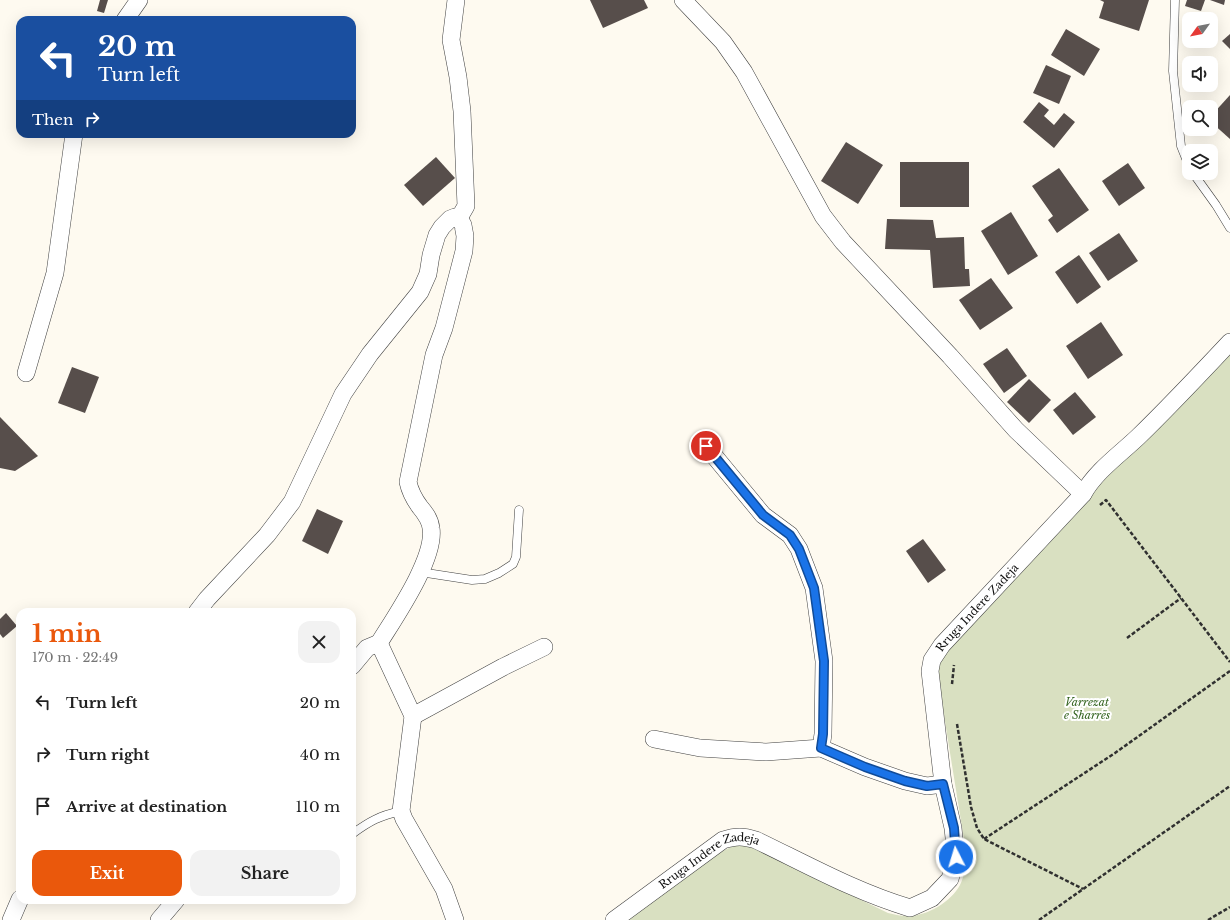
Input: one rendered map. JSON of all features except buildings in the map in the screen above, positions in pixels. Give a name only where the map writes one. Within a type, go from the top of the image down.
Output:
[{"type":"street","points":[[128,16],[139,0]]},
{"type":"street","points":[[456,0],[451,40],[458,77],[462,111],[466,206],[459,218]]},
{"type":"street","points":[[683,0],[723,42],[744,72],[824,216],[843,242],[950,356],[1016,430],[1083,494]]},
{"type":"street","points":[[26,373],[55,273],[73,138]]},
{"type":"street","points":[[200,608],[267,535],[292,502],[343,394],[370,354],[420,292],[428,274],[434,244],[442,227],[455,216],[459,218],[463,225],[465,236],[464,251],[444,328],[434,355],[408,482],[410,492],[427,516],[431,527],[432,543],[408,597],[379,643],[367,648],[356,661]]},
{"type":"street","name":"Rruga Indere Zadeja","points":[[614,920],[723,840],[744,836],[756,840],[886,901],[910,908],[932,898],[950,879],[956,857],[954,828],[943,784],[930,671],[932,660],[942,645],[1083,494],[1089,482],[1169,406],[1230,342]]},
{"type":"street","points":[[706,446],[763,515],[790,535],[799,549],[814,588],[824,661],[823,734],[821,748]]},
{"type":"street","points":[[379,643],[414,716],[401,811],[404,819],[444,889],[456,920]]},
{"type":"street","points":[[414,716],[503,667],[544,647]]},
{"type":"street","points":[[654,739],[700,748],[766,752],[821,748],[865,767],[905,781],[927,786],[943,784]]},
{"type":"street","points":[[11,920],[18,904]]},
{"type":"street","points":[[159,920],[173,904]]},
{"type":"lane","points":[[1175,0],[1173,71],[1182,148]]},
{"type":"lane","points":[[1198,180],[1230,228]]},
{"type":"lane","points":[[420,572],[472,580],[485,579],[499,573],[513,564],[516,557],[519,510]]},
{"type":"lane","points":[[356,831],[381,816],[401,811]]},
{"type":"path","points":[[1095,511],[1106,500],[1230,662]]},
{"type":"path","points":[[1127,638],[1181,598]]},
{"type":"path","points":[[952,687],[953,666],[956,662]]},
{"type":"path","points":[[984,839],[1115,753],[1230,671]]},
{"type":"path","points":[[957,722],[971,808],[977,828],[984,839],[1083,890]]},
{"type":"path","points":[[1039,920],[1230,786]]},
{"type":"path","points":[[1208,920],[1230,907]]},
{"type":"green space","name":"Varrezat e Sharrës","points":[[1230,350],[1230,920],[623,920],[721,852],[737,844],[751,846],[888,913],[906,916],[922,914],[944,903],[951,897],[962,881],[965,866],[965,846],[938,678],[938,663],[945,651],[1087,498]]},
{"type":"route","points":[[706,446],[763,515],[790,535],[799,549],[814,588],[824,661],[823,734],[821,748],[865,767],[905,781],[927,786],[943,784],[954,828],[956,857]]}]
